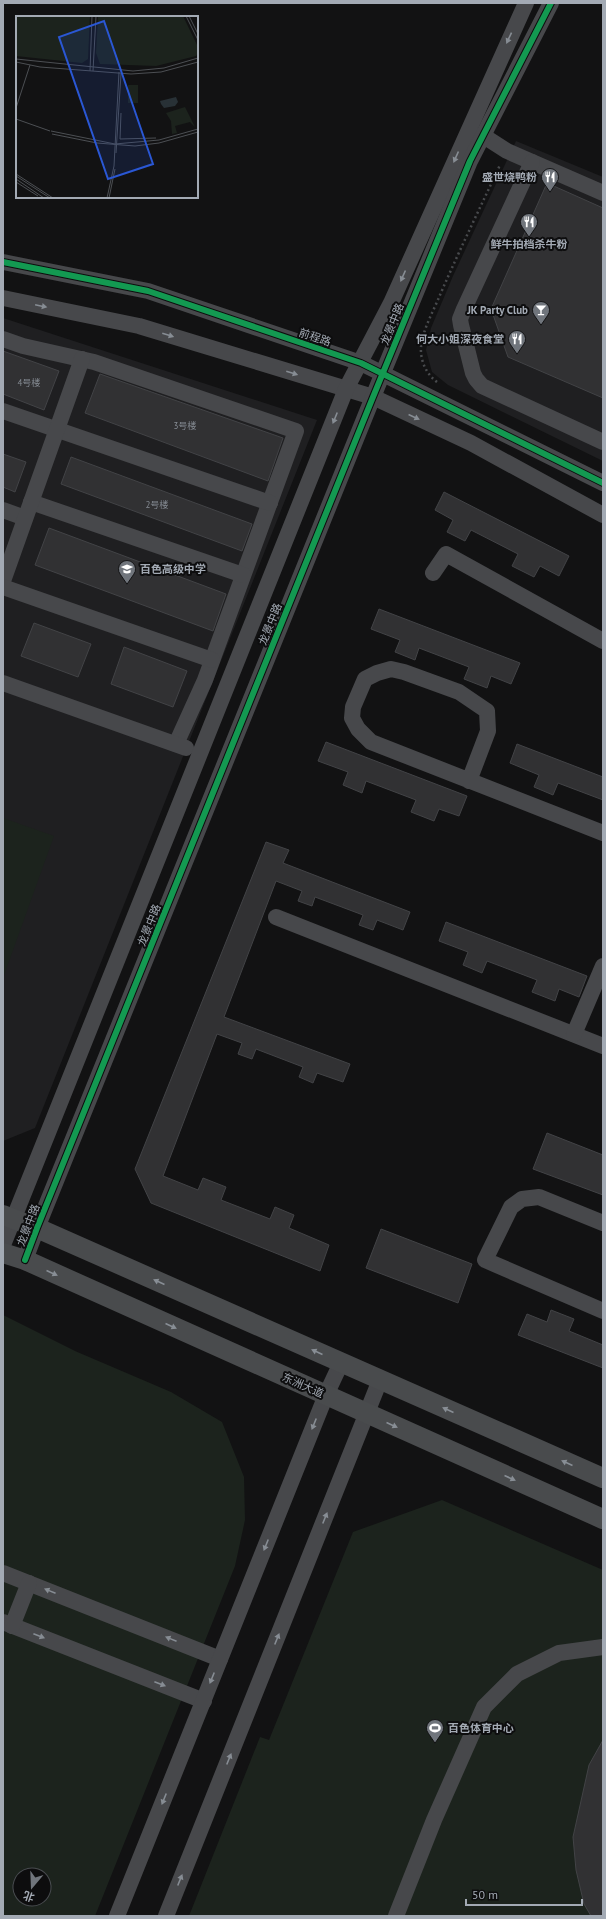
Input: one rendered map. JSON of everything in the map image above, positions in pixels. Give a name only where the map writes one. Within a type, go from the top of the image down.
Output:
[{"type":"main road","points":[[8,1217],[37,1228],[603,1478]]},
{"type":"main road","name":"东洲大道","points":[[3,1253],[25,1260],[603,1519]]},
{"type":"street","name":"龙景中路","points":[[3,1244],[8,1217],[346,389],[391,303],[526,3]]},
{"type":"street","name":"龙景中路","points":[[25,1260],[372,397],[482,135],[551,3]]},
{"type":"street","points":[[482,135],[507,151],[603,193]]},
{"type":"street","points":[[532,162],[460,318],[466,345],[476,379],[482,386],[603,442]]},
{"type":"street","name":"前程路","points":[[3,262],[148,291],[360,363],[602,478]]},
{"type":"street","points":[[3,298],[139,326],[372,397],[471,443],[603,515]]},
{"type":"street","points":[[3,339],[23,346],[82,359],[296,432],[181,746],[3,683]]},
{"type":"street","points":[[3,581],[82,359]]},
{"type":"street","points":[[3,411],[270,503]]},
{"type":"street","points":[[31,502],[243,575]]},
{"type":"street","points":[[3,510],[26,518]]},
{"type":"street","points":[[433,573],[446,554],[603,641]]},
{"type":"street","points":[[3,587],[212,660]]},
{"type":"street","points":[[469,781],[488,731],[487,711],[459,692],[404,672],[391,669],[364,679],[353,707],[352,718],[358,729],[370,742],[469,781],[603,833]]},
{"type":"street","points":[[276,917],[603,1046]]},
{"type":"street","points":[[574,1034],[603,966]]},
{"type":"street","points":[[603,1223],[539,1197],[522,1198],[511,1207],[485,1260],[603,1310]]},
{"type":"street","points":[[117,1916],[326,1395],[341,1363]]},
{"type":"street","points":[[166,1916],[380,1380]]},
{"type":"street","points":[[3,1573],[220,1659]]},
{"type":"street","points":[[29,1583],[8,1624],[204,1701]]},
{"type":"street","points":[[396,1916],[434,1820],[484,1707],[517,1674],[559,1653],[603,1647]]},
{"type":"path","points":[[439,384],[428,372],[423,363],[421,347],[425,332],[450,273],[507,151]]},
{"type":"shaded area","points":[[516,141],[603,177],[603,461],[448,385],[432,372],[426,350],[431,328],[453,276]]},
{"type":"shaded area","name":"百色高级中学","points":[[3,318],[317,420],[35,1128],[3,1141]]},
{"type":"shaded area","points":[[3,818],[54,836],[3,978]]},
{"type":"shaded area","points":[[3,1315],[75,1351],[171,1392],[222,1422],[244,1477],[245,1520],[235,1566],[95,1916],[3,1916]]},
{"type":"shaded area","name":"百色体育中心","points":[[442,1500],[603,1570],[603,1916],[189,1916],[260,1737],[269,1740],[353,1532]]},
{"type":"building","points":[[547,183],[603,208],[603,398],[508,357],[491,309]]},
{"type":"building","points":[[3,351],[59,371],[44,410],[3,394]]},
{"type":"building","points":[[100,374],[283,438],[268,481],[85,413]]},
{"type":"building","points":[[3,454],[26,462],[15,492],[3,487]]},
{"type":"building","points":[[71,457],[252,524],[242,551],[61,484]]},
{"type":"building","points":[[444,492],[569,556],[559,576],[540,566],[534,577],[512,566],[518,554],[471,530],[465,541],[447,532],[453,520],[435,510]]},
{"type":"building","points":[[49,528],[226,594],[213,631],[35,565]]},
{"type":"building","points":[[379,609],[520,663],[511,684],[491,676],[487,688],[464,679],[469,667],[419,648],[415,660],[395,652],[400,640],[371,629]]},
{"type":"building","points":[[34,623],[91,644],[78,677],[21,656]]},
{"type":"building","points":[[124,647],[187,671],[173,707],[111,684]]},
{"type":"building","points":[[326,742],[467,796],[459,816],[439,809],[434,821],[411,812],[416,800],[366,781],[362,793],[343,785],[348,772],[318,761]]},
{"type":"building","points":[[517,744],[603,777],[603,800],[558,783],[553,795],[534,787],[539,775],[510,763]]},
{"type":"building","points":[[266,842],[289,850],[283,863],[410,912],[403,930],[377,920],[373,930],[359,925],[363,915],[315,897],[312,906],[298,901],[302,891],[276,881],[224,1017],[350,1064],[343,1082],[317,1073],[313,1083],[299,1077],[303,1067],[256,1049],[252,1059],[238,1054],[242,1043],[217,1034],[163,1176],[198,1190],[203,1178],[226,1187],[221,1200],[270,1219],[275,1207],[294,1215],[289,1228],[329,1245],[320,1271],[151,1203],[135,1169]]},
{"type":"building","points":[[446,922],[587,976],[579,997],[559,989],[555,1001],[532,992],[537,980],[487,961],[482,973],[463,965],[468,952],[439,941]]},
{"type":"building","points":[[547,1133],[603,1155],[603,1195],[533,1169]]},
{"type":"building","points":[[381,1229],[472,1264],[458,1303],[366,1268]]},
{"type":"building","points":[[551,1310],[574,1319],[569,1331],[603,1345],[603,1368],[518,1335],[527,1314],[547,1322]]},
{"type":"building","points":[[603,1740],[603,1916],[591,1916],[584,1904],[576,1870],[573,1837],[589,1765]]},
{"type":"cycle path","points":[[25,1260],[373,397],[470,161],[551,3]]},
{"type":"cycle path","points":[[3,262],[148,291],[361,363],[603,483]]},
{"type":"place","name":"盛世烧鸭粉","points":[[550,192]]},
{"type":"place","name":"鲜牛拍档杀牛粉","points":[[529,237]]},
{"type":"place","name":"JK Party Club","points":[[541,325]]},
{"type":"place","name":"何大小姐深夜食堂","points":[[517,354]]},
{"type":"place","name":"百色高级中学","points":[[127,584]]},
{"type":"place","name":"百色体育中心","points":[[435,1743]]}]
